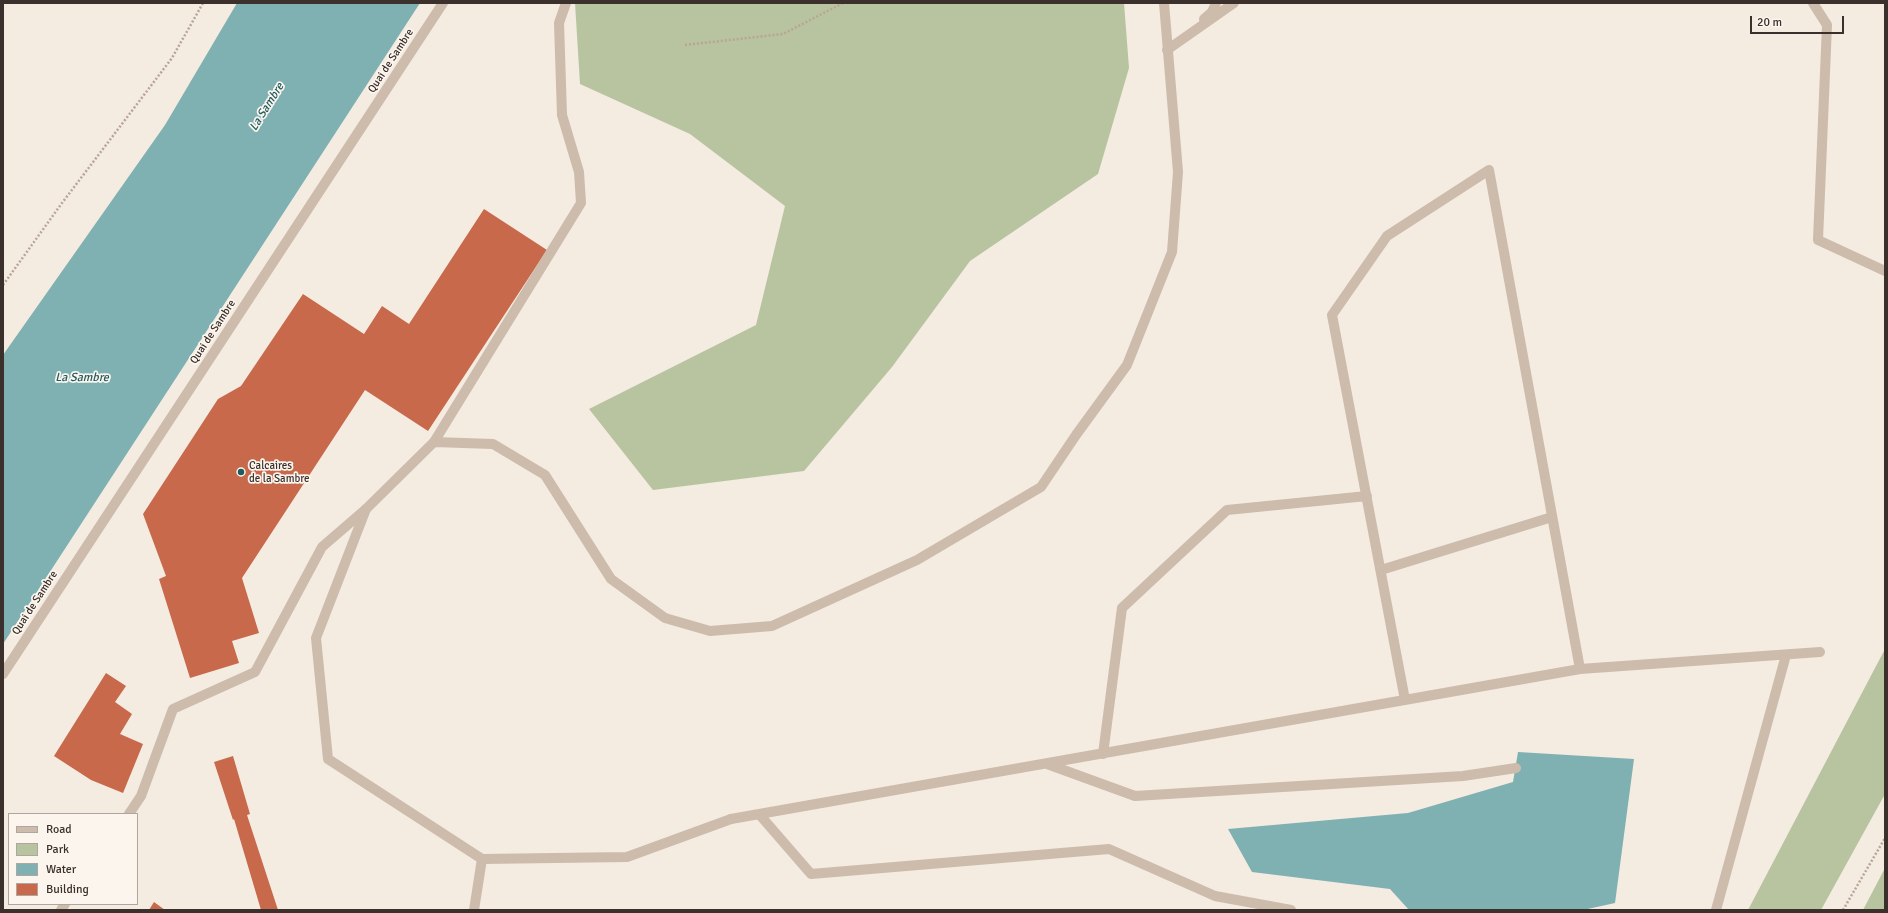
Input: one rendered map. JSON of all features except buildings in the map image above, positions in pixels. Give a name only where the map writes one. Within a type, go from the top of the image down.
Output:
[{"type":"street","name":"Quai de Sambre","points":[[3,674],[443,3]]},
{"type":"street","points":[[130,813],[142,796],[173,709],[255,672],[322,547],[366,509],[434,442],[581,203],[579,172],[562,115],[559,22],[566,3]]},
{"type":"street","points":[[434,442],[493,444],[545,475],[611,579],[665,618],[710,631],[772,626],[917,560],[1041,487],[1076,435],[1127,365],[1172,252],[1178,172],[1164,3]]},
{"type":"street","points":[[1167,50],[1212,12],[1216,3]]},
{"type":"street","points":[[1167,50],[1234,3]]},
{"type":"street","points":[[1813,3],[1827,25],[1818,240],[1885,271]]},
{"type":"street","points":[[1405,700],[1332,315],[1387,236],[1489,170],[1580,670]]},
{"type":"street","points":[[1102,754],[1122,608],[1227,510],[1366,496]]},
{"type":"street","points":[[366,509],[316,638],[328,759],[482,859],[627,857],[731,819],[1405,700],[1580,670],[1820,652]]},
{"type":"street","points":[[1381,570],[1552,517]]},
{"type":"street","points":[[1716,910],[1786,654]]},
{"type":"street","points":[[1045,764],[1135,796],[1463,776],[1516,768]]},
{"type":"street","points":[[759,814],[811,874],[1109,849],[1215,896],[1291,910]]},
{"type":"street","points":[[474,910],[482,859]]},
{"type":"path","points":[[3,286],[62,203],[172,58],[203,3]]},
{"type":"path","points":[[685,45],[783,34],[843,3]]},
{"type":"path","points":[[1843,910],[1885,838]]},
{"type":"green space","points":[[575,3],[1124,3],[1129,68],[1098,174],[970,261],[892,367],[804,471],[653,490],[589,409],[756,325],[785,206],[690,134],[580,84]]},
{"type":"green space","points":[[1885,649],[1885,794],[1821,910],[1748,910]]},
{"type":"green space","points":[[1885,868],[1885,910],[1863,910]]},
{"type":"water","name":"La Sambre","points":[[237,3],[420,3],[3,644],[3,355],[165,125]]},
{"type":"water","points":[[1518,752],[1634,759],[1615,903],[1583,910],[1409,910],[1390,889],[1252,872],[1228,829],[1408,813],[1513,782]]},
{"type":"place","name":"Calcaires de la Sambre","points":[[241,472]]}]
